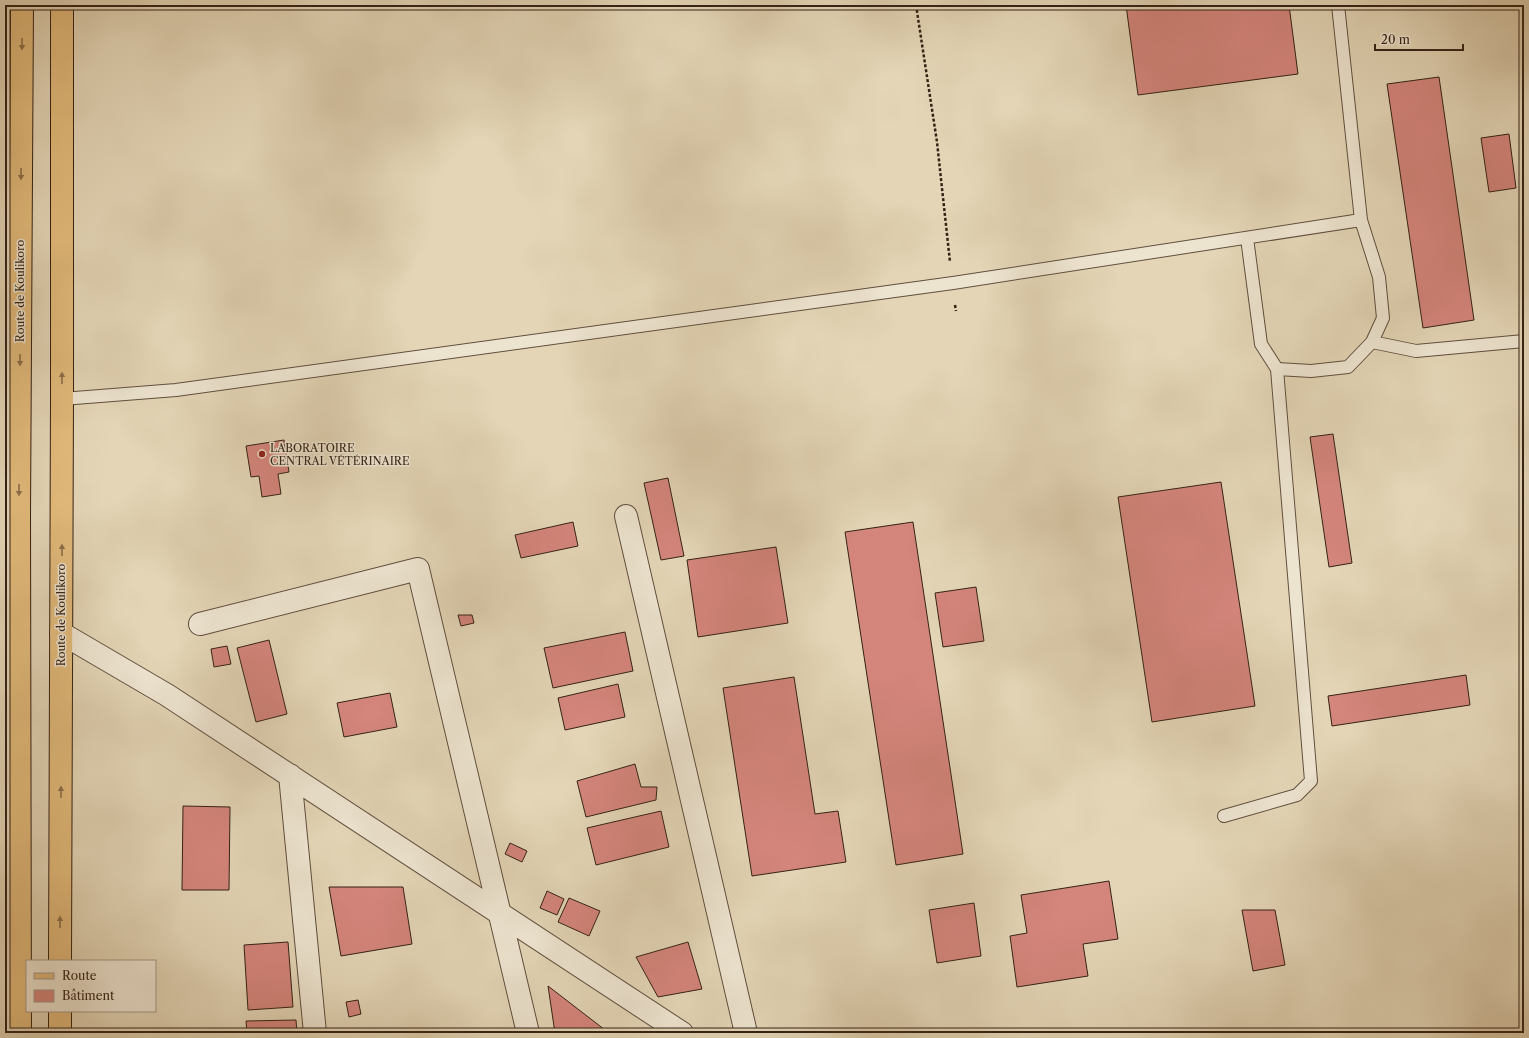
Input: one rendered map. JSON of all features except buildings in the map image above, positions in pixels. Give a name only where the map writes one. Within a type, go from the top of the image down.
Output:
[{"type":"main road","name":"Route de Koulikoro","points":[[20,1033],[12,699],[12,512],[22,5]]},
{"type":"main road","name":"Route de Koulikoro","points":[[60,960],[62,5]]},
{"type":"main road","points":[[60,1012],[60,1033]]},
{"type":"street","points":[[626,516],[746,1033]]},
{"type":"street","points":[[200,624],[418,568],[528,1033]]},
{"type":"street","points":[[61,633],[167,695],[682,1033]]},
{"type":"street","points":[[290,775],[314,1033]]},
{"type":"lane","points":[[1277,369],[1311,372],[1348,367],[1372,342],[1383,318],[1379,277],[1361,220],[1338,5]]},
{"type":"lane","points":[[62,399],[184,389],[953,283],[1361,220]]},
{"type":"lane","points":[[1224,816],[1297,795],[1311,781],[1277,369],[1261,344],[1247,238]]},
{"type":"lane","points":[[1372,342],[1416,351],[1524,341]]},
{"type":"path","points":[[916,5],[937,142],[956,311]]},
{"type":"place","name":"LABORATOIRE CENTRAL VÉTÉRINAIRE","points":[[262,454]]}]
